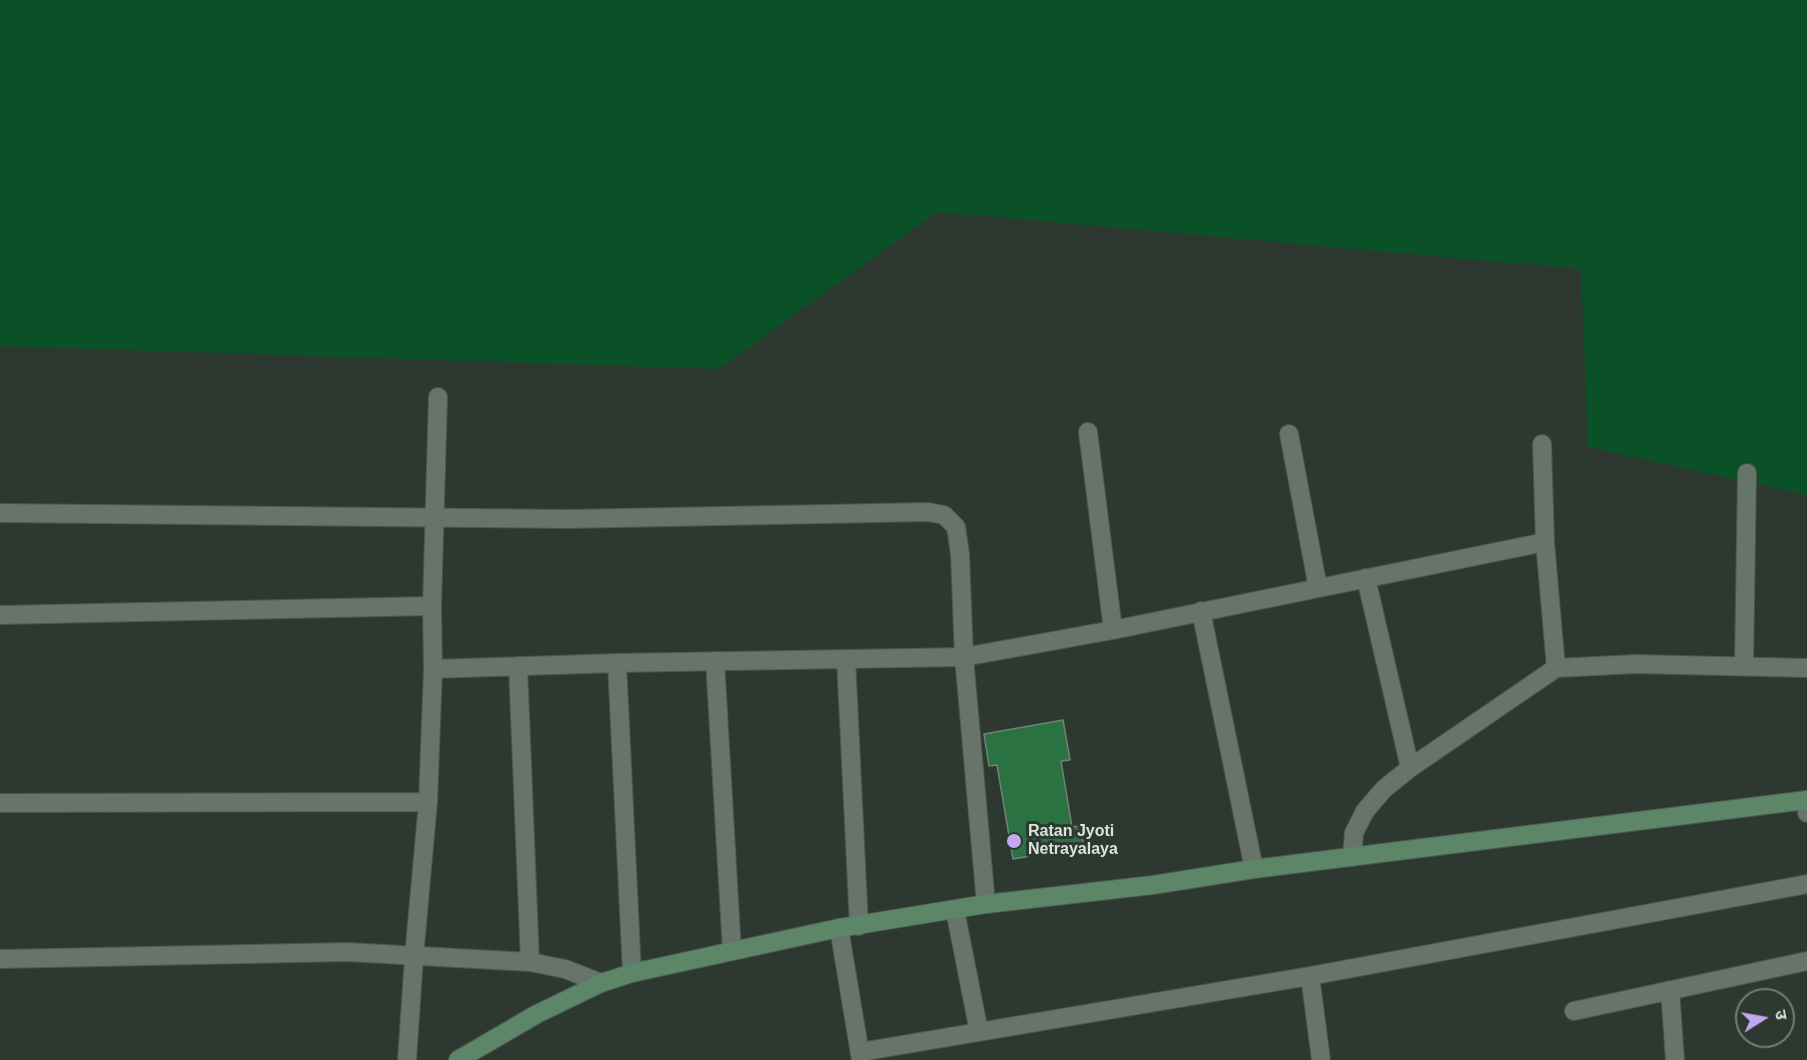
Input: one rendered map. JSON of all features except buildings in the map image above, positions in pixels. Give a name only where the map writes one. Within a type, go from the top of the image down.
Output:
[{"type":"main road","points":[[458,1060],[537,1014],[601,982],[632,973],[839,928],[986,904],[1153,885],[1254,869],[1807,804]]},
{"type":"street","points":[[407,1060],[428,802],[438,398]]},
{"type":"street","points":[[1088,432],[1113,630]]},
{"type":"street","points":[[1290,434],[1318,588]]},
{"type":"street","points":[[1542,444],[1545,542],[1557,668]]},
{"type":"street","points":[[1744,666],[1747,473]]},
{"type":"street","points":[[0,513],[568,519],[928,512],[944,515],[956,527],[958,545],[964,657],[986,904]]},
{"type":"street","points":[[433,669],[617,663],[964,657],[1113,630],[1545,542]]},
{"type":"street","points":[[1366,578],[1410,768]]},
{"type":"street","points":[[0,615],[432,606]]},
{"type":"street","points":[[1201,611],[1254,869]]},
{"type":"street","points":[[846,659],[859,926]]},
{"type":"street","points":[[715,661],[732,951]]},
{"type":"street","points":[[617,663],[632,973]]},
{"type":"street","points":[[1352,857],[1354,833],[1365,811],[1384,789],[1410,768],[1557,668],[1636,664],[1807,668]]},
{"type":"street","points":[[518,666],[530,962]]},
{"type":"street","points":[[0,803],[428,802]]},
{"type":"street","points":[[839,928],[860,1056],[979,1032],[1310,976],[1807,884]]},
{"type":"street","points":[[955,910],[979,1032]]},
{"type":"street","points":[[0,959],[347,952],[530,962],[565,969],[601,982]]},
{"type":"street","points":[[1574,1011],[1807,961]]},
{"type":"street","points":[[1310,976],[1321,1060]]},
{"type":"street","points":[[1670,990],[1675,1060]]},
{"type":"green space","points":[[0,0],[1807,0],[1807,495],[1588,447],[1581,269],[937,212],[719,369],[0,346]]},
{"type":"place","name":"Ratan Jyoti Netrayalaya","points":[[1014,841]]}]
